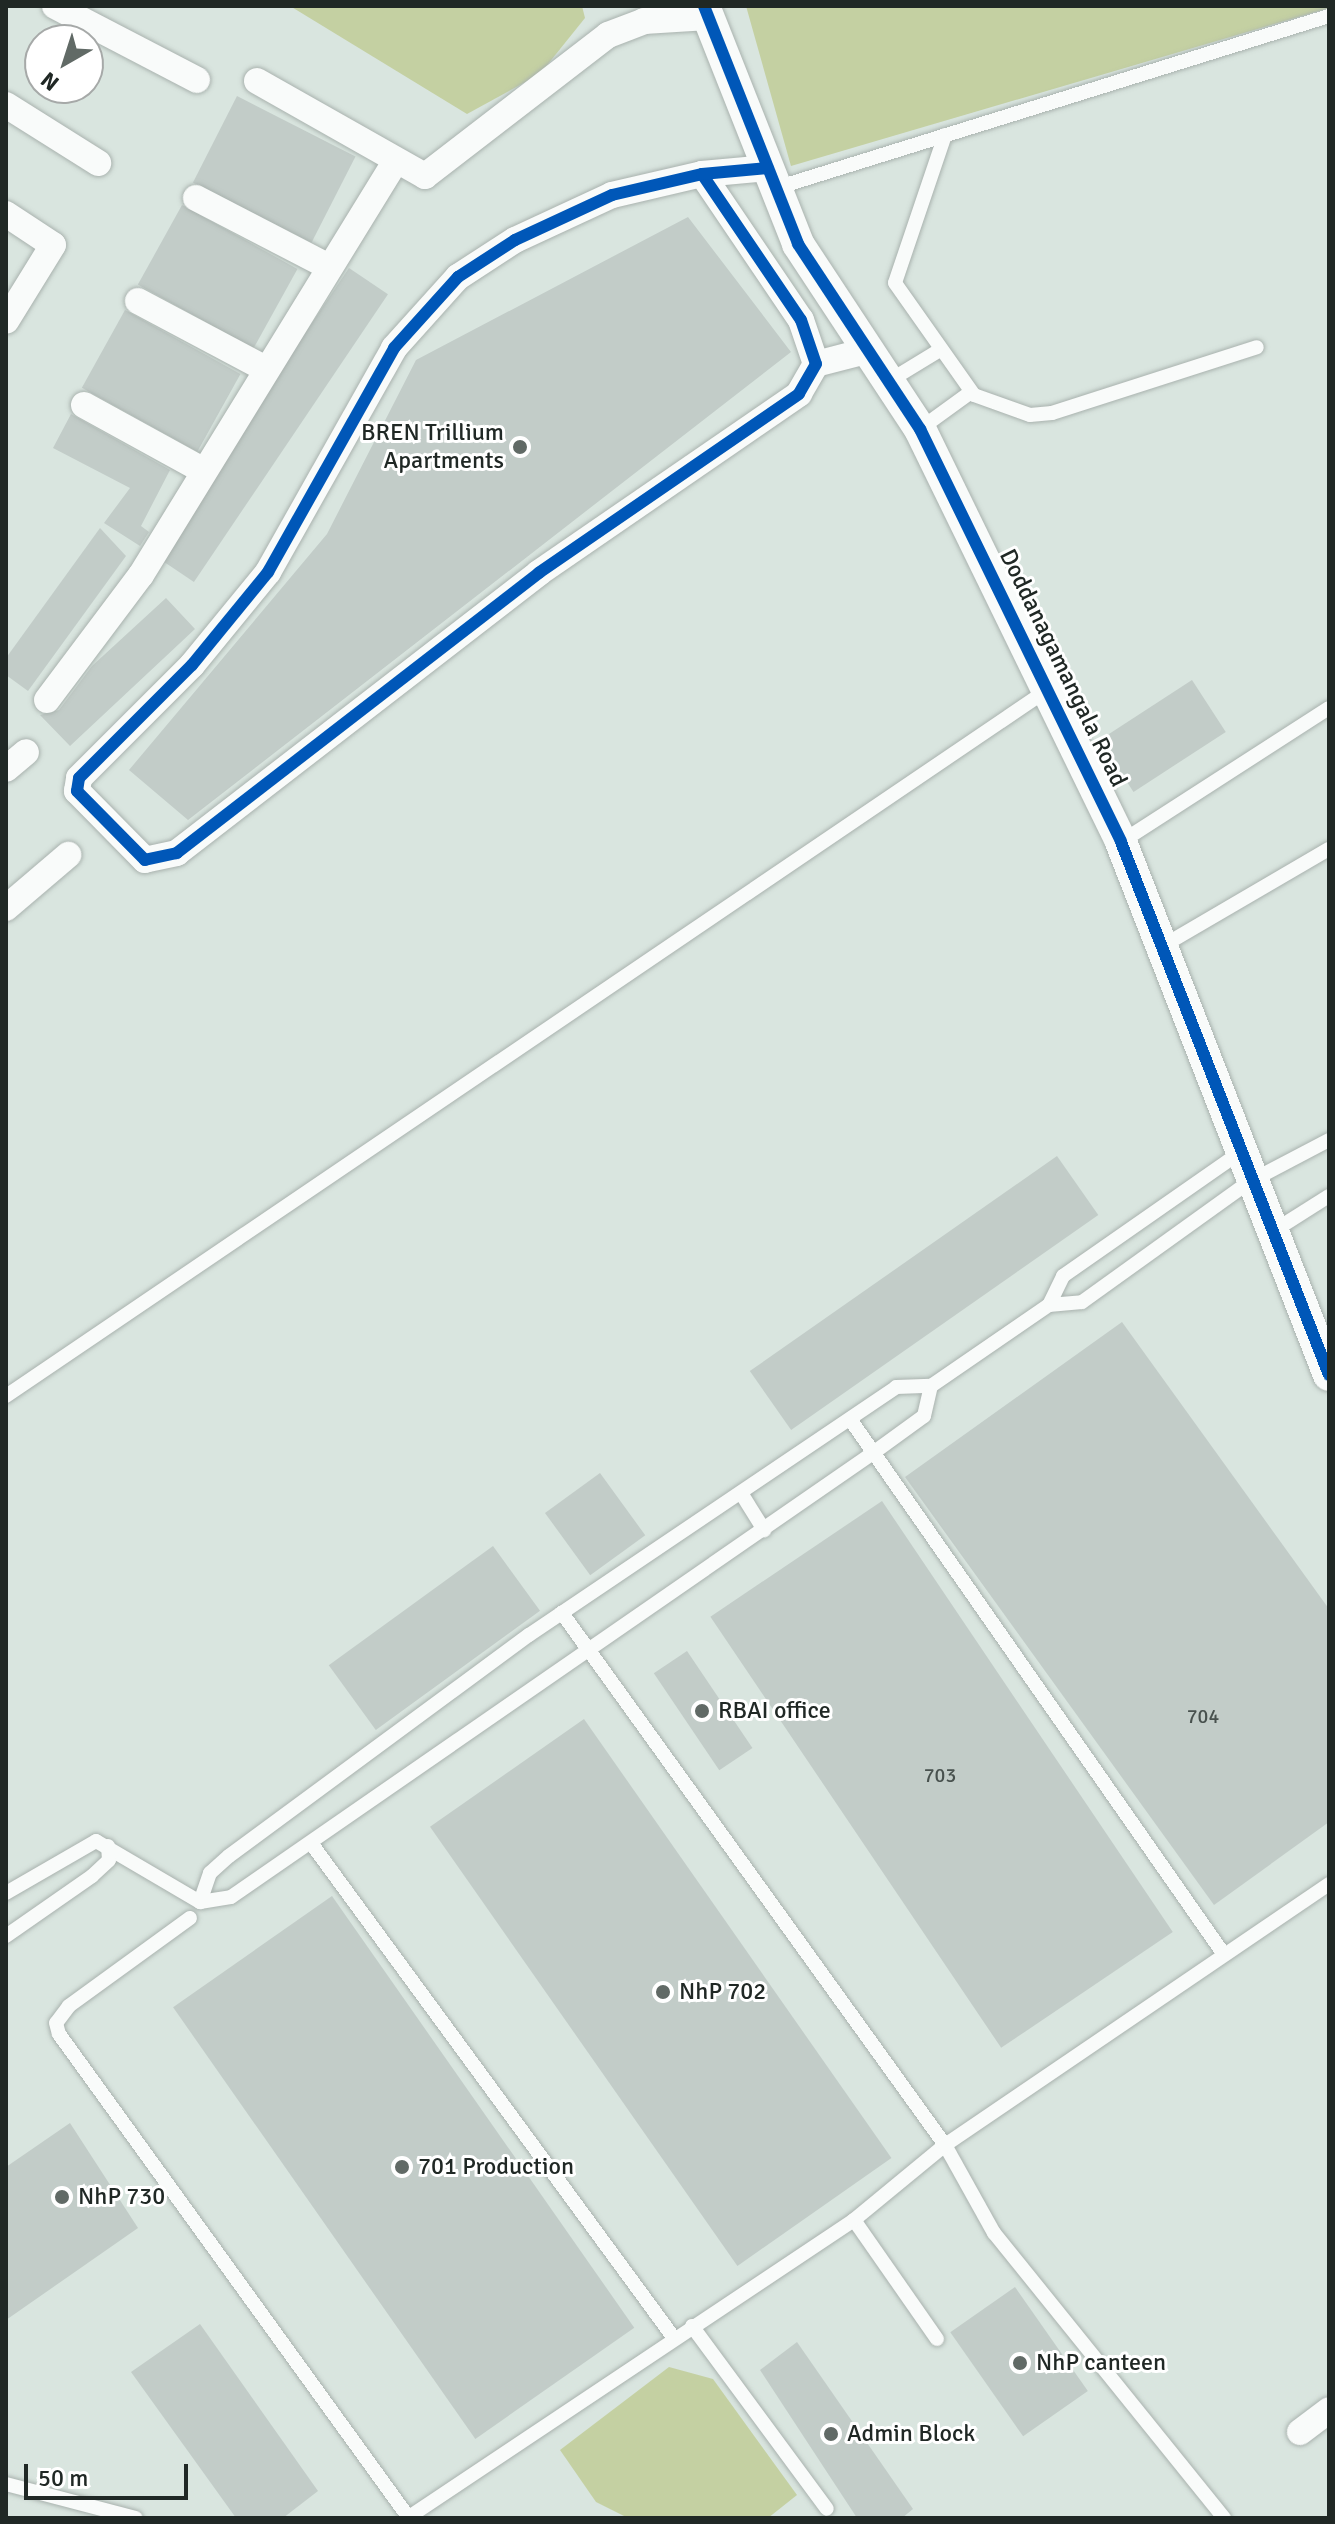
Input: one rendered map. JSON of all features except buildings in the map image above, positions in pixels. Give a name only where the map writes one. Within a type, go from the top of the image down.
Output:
[{"type":"street","points":[[55,6],[197,80]]},
{"type":"street","points":[[257,81],[394,164],[425,176],[608,35],[644,21],[706,12]]},
{"type":"street","name":"Doddanagamangala Road","points":[[706,12],[798,244],[920,429],[1050,688],[1121,842],[1268,1234],[1329,1375]]},
{"type":"street","points":[[6,105],[98,163]]},
{"type":"street","points":[[47,700],[141,575],[394,164]]},
{"type":"street","points":[[772,178],[702,174],[612,195],[515,240],[458,277],[361,397],[268,572],[192,665],[79,778],[77,791],[145,860],[177,853],[539,573],[799,394],[816,364],[866,351]]},
{"type":"street","points":[[702,174],[801,320],[816,364]]},
{"type":"street","points":[[196,198],[329,267]]},
{"type":"street","points":[[6,214],[53,245],[6,321]]},
{"type":"street","points":[[138,301],[266,369]]},
{"type":"street","points":[[84,405],[204,471]]},
{"type":"street","points":[[6,908],[68,855]]},
{"type":"street","points":[[1300,2432],[1329,2410]]},
{"type":"lane","points":[[772,178],[945,135],[1329,16]]},
{"type":"lane","points":[[945,135],[895,283],[971,392],[1030,415],[1052,413],[1257,347]]},
{"type":"lane","points":[[887,382],[940,350]]},
{"type":"lane","points":[[920,429],[971,392]]},
{"type":"lane","points":[[6,1396],[1050,688]]},
{"type":"lane","points":[[1121,842],[1329,708]]},
{"type":"lane","points":[[1161,947],[1329,849]]},
{"type":"lane","points":[[1049,1305],[1063,1276],[1243,1168],[1329,1140]]},
{"type":"lane","points":[[200,1902],[210,1873],[229,1856],[562,1613],[896,1387],[931,1386],[1049,1305],[1082,1302],[1243,1168]]},
{"type":"lane","points":[[1268,1234],[1329,1196]]},
{"type":"lane","points":[[6,1893],[85,1843],[108,1846],[200,1902],[231,1897],[589,1653],[924,1416],[931,1386]]},
{"type":"lane","points":[[850,1419],[1223,1953]]},
{"type":"lane","points":[[741,1493],[764,1530]]},
{"type":"lane","points":[[562,1613],[945,2145],[994,2233],[1224,2518]]},
{"type":"lane","points":[[311,1843],[674,2338]]},
{"type":"lane","points":[[6,1936],[92,1876],[109,1860],[108,1846]]},
{"type":"lane","points":[[190,1918],[69,2006],[56,2023],[59,2034],[409,2518],[854,2220],[945,2145],[1223,1953],[1329,1884]]},
{"type":"lane","points":[[854,2220],[937,2339]]},
{"type":"lane","points":[[692,2326],[827,2509]]},
{"type":"lane","points":[[6,2484],[136,2518]]},
{"type":"green space","points":[[290,6],[582,6],[585,18],[540,74],[467,114]]},
{"type":"green space","points":[[746,6],[1329,6],[1329,8],[791,166]]},
{"type":"green space","points":[[669,2367],[713,2379],[797,2495],[768,2518],[628,2518],[596,2502],[560,2450]]},
{"type":"cycle path","points":[[704,6],[798,244],[920,429],[1121,842],[1329,1375]]},
{"type":"cycle path","points":[[702,174],[801,320],[816,364],[799,394],[539,573],[177,853],[145,860],[77,791],[79,778],[192,665],[268,572],[394,348],[458,277],[515,240],[612,195],[702,174],[768,168]]},
{"type":"place","name":"BREN Trillium Apartments","points":[[520,447]]},
{"type":"place","name":"RBAI office","points":[[702,1711]]},
{"type":"place","name":"NhP 702","points":[[663,1992]]},
{"type":"place","name":"701 Production","points":[[402,2167]]},
{"type":"place","name":"NhP 730","points":[[62,2197]]},
{"type":"place","name":"NhP canteen","points":[[1020,2363]]},
{"type":"place","name":"Admin Block","points":[[831,2434]]}]
